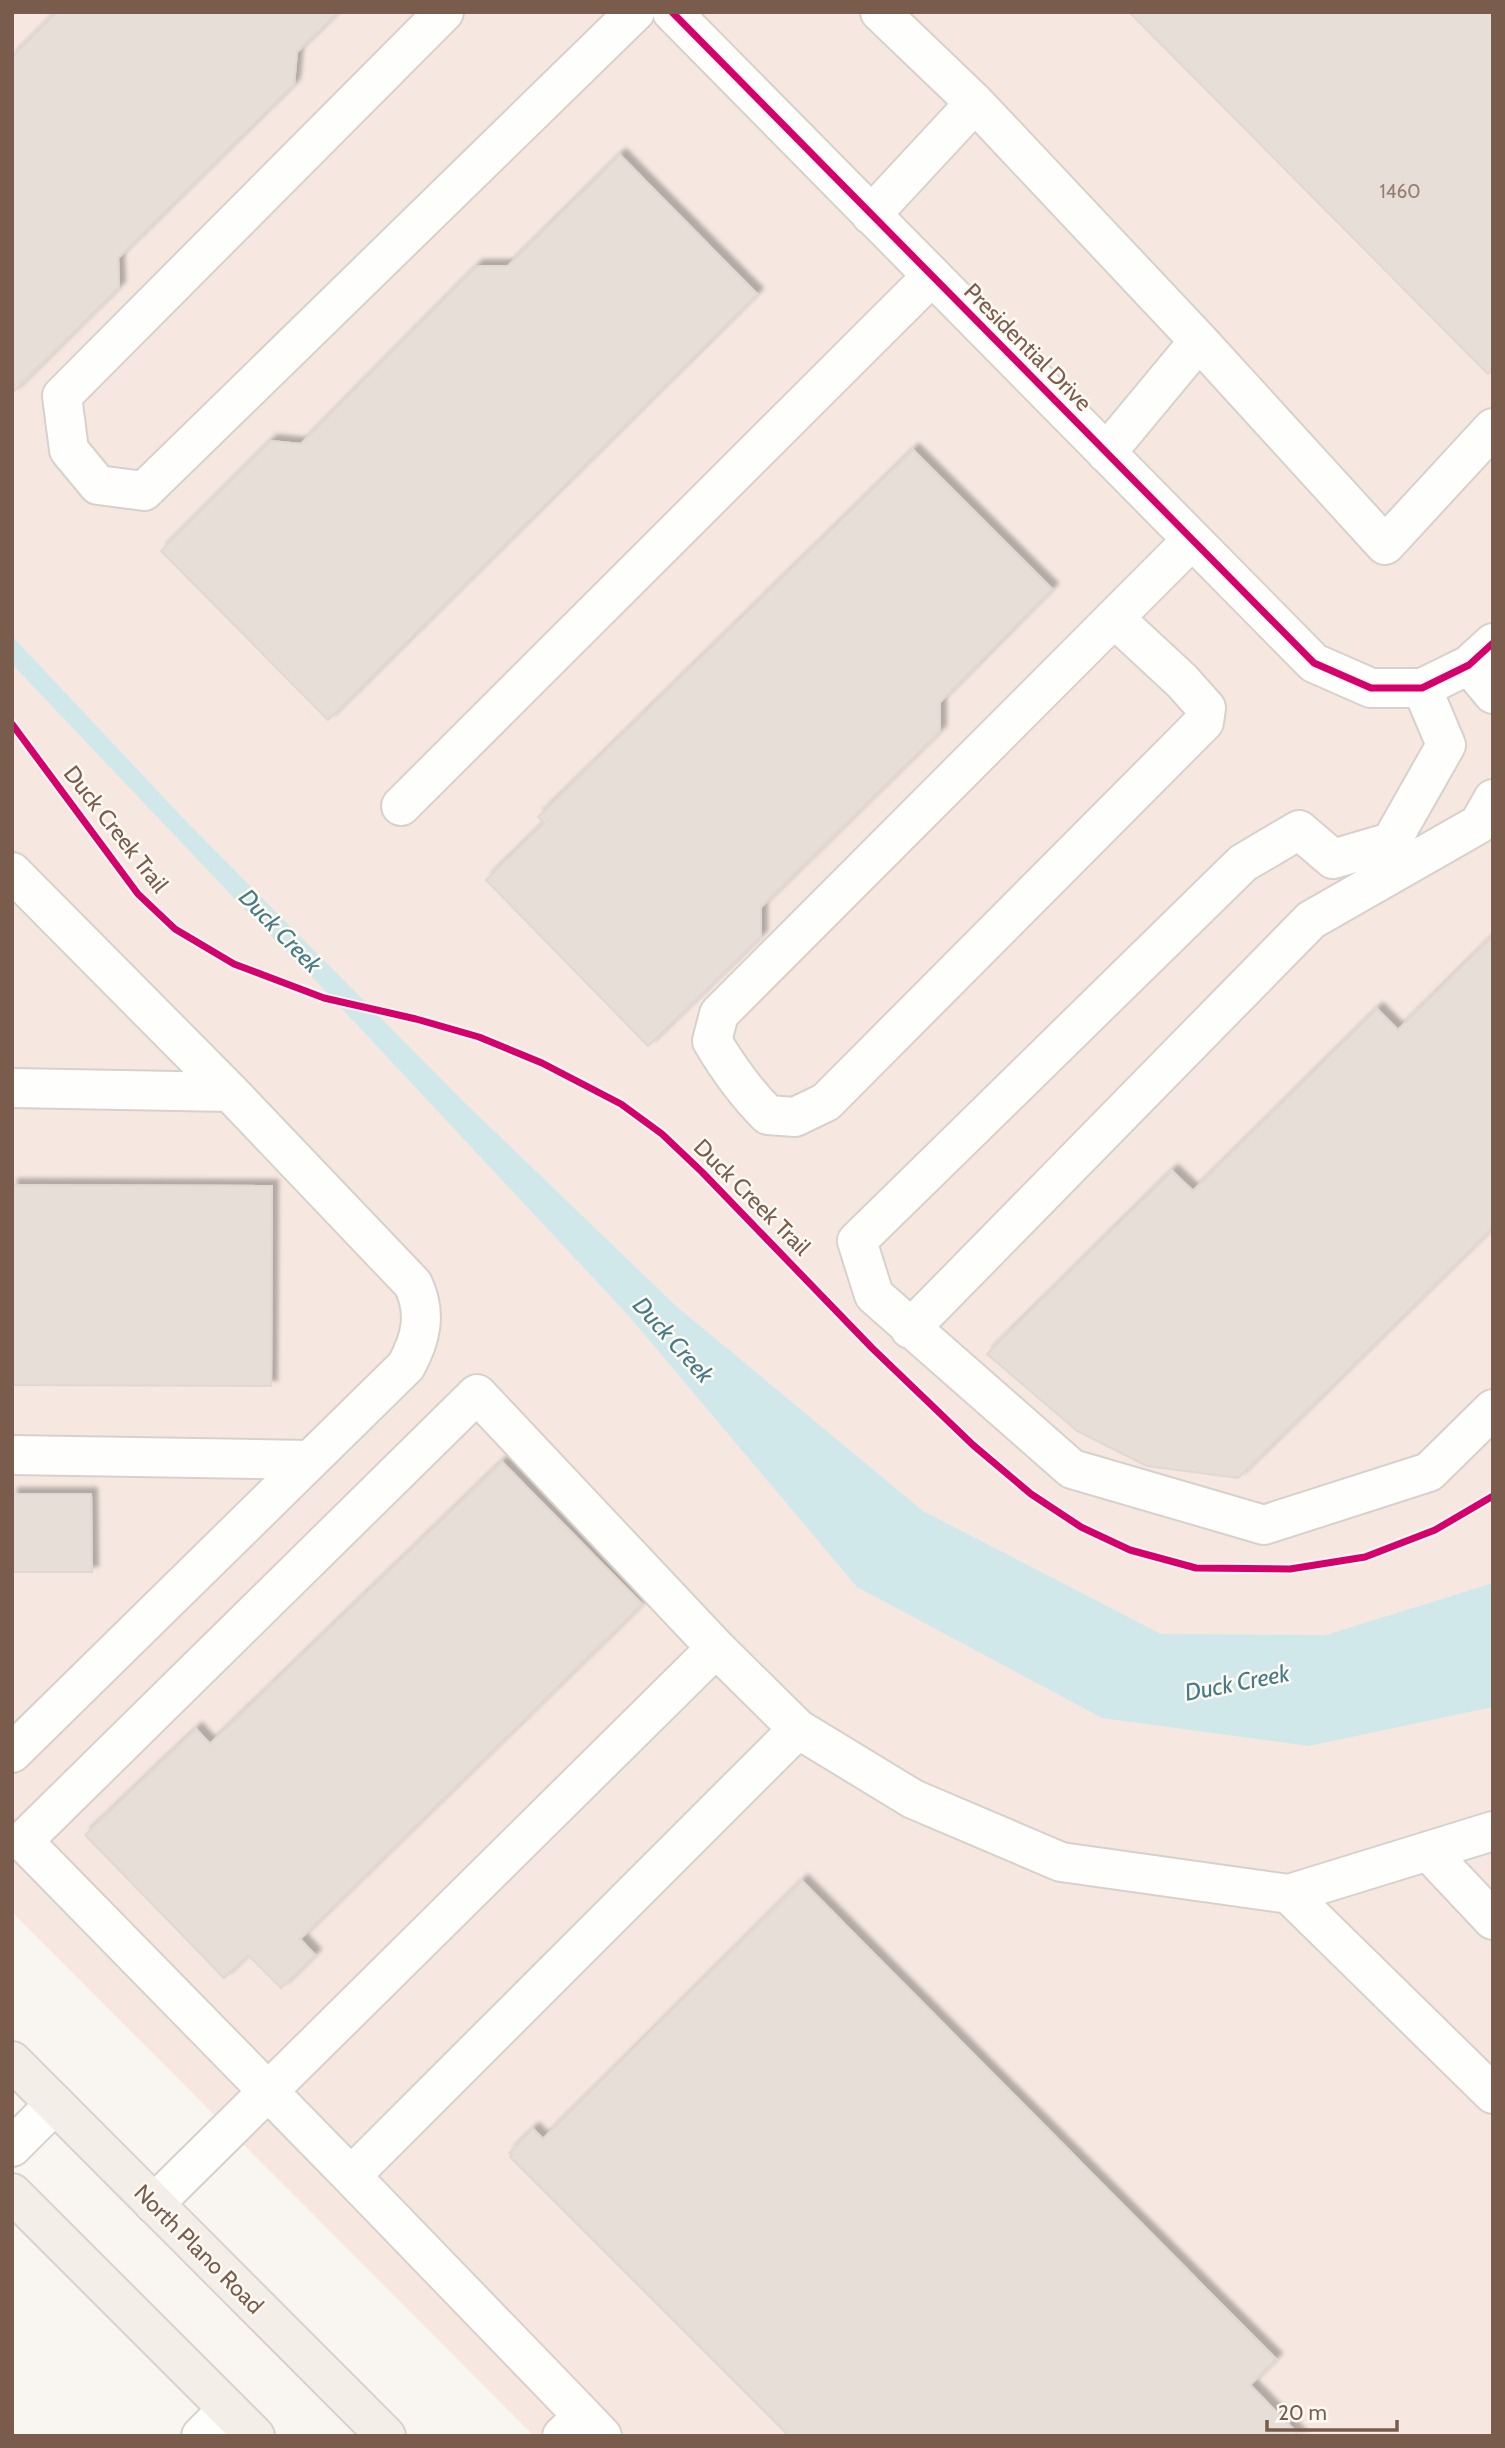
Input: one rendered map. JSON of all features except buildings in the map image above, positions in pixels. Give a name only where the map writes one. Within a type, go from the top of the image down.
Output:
[{"type":"main road","name":"North Plano Road","points":[[12,2061],[386,2436]]},
{"type":"main road","points":[[12,2193],[255,2436]]},
{"type":"street","points":[[444,12],[62,396],[69,450],[98,485],[144,491],[635,12]]},
{"type":"street","name":"Presidential Drive","points":[[672,12],[1314,663],[1371,688],[1422,688]]},
{"type":"street","points":[[880,12],[975,103],[1199,341],[1385,545],[1493,428]]},
{"type":"street","points":[[871,215],[975,103]]},
{"type":"street","points":[[401,806],[932,276]]},
{"type":"street","points":[[1106,453],[1199,341]]},
{"type":"street","points":[[1114,618],[1182,681],[1206,708],[1204,722],[826,1102],[795,1117],[768,1115],[729,1068],[712,1041],[719,1014],[1114,618],[1192,540]]},
{"type":"street","points":[[911,1329],[1311,920],[1400,853],[1446,745],[1422,688],[1485,667]]},
{"type":"street","points":[[1493,799],[1479,824],[1400,853],[1333,859],[1299,830],[1243,863],[857,1241],[873,1295],[1072,1469],[1264,1525],[1429,1472],[1493,1409]]},
{"type":"street","points":[[12,872],[230,1092],[413,1284],[418,1296],[421,1331],[417,1347],[406,1366],[12,1753]]},
{"type":"street","points":[[12,1088],[230,1092]]},
{"type":"street","points":[[582,2429],[351,2176],[23,1841],[477,1394],[716,1648],[798,1729],[913,1799],[1061,1863],[1289,1894],[1493,1831]]},
{"type":"street","points":[[12,1455],[310,1460]]},
{"type":"street","points":[[154,2204],[716,1648]]},
{"type":"street","points":[[351,2176],[798,1729]]},
{"type":"street","points":[[1428,1851],[1493,1920]]},
{"type":"street","points":[[1289,1894],[1493,2094]]},
{"type":"street","points":[[12,2147],[55,2104]]},
{"type":"street","points":[[201,2436],[228,2409]]},
{"type":"shaded area","points":[[12,12],[1493,12],[1493,2436],[534,2436],[12,1912]]},
{"type":"water","name":"Duck Creek","points":[[12,636],[182,817],[465,1103],[676,1306],[923,1511],[1161,1634],[1326,1635],[1493,1583],[1493,1707],[1309,1746],[1102,1718],[857,1587],[627,1314],[319,984],[12,664]]},
{"type":"cycle path","points":[[672,12],[1314,663],[1371,688],[1422,688],[1469,665],[1493,643]]},
{"type":"cycle path","name":"Duck Creek Trail","points":[[12,724],[138,894],[175,929],[234,964],[324,998],[479,1037],[542,1063],[621,1104],[662,1134],[702,1172],[872,1348],[973,1445],[1031,1494],[1081,1527],[1130,1550],[1196,1568],[1290,1569],[1365,1557],[1435,1530],[1493,1496]]}]
